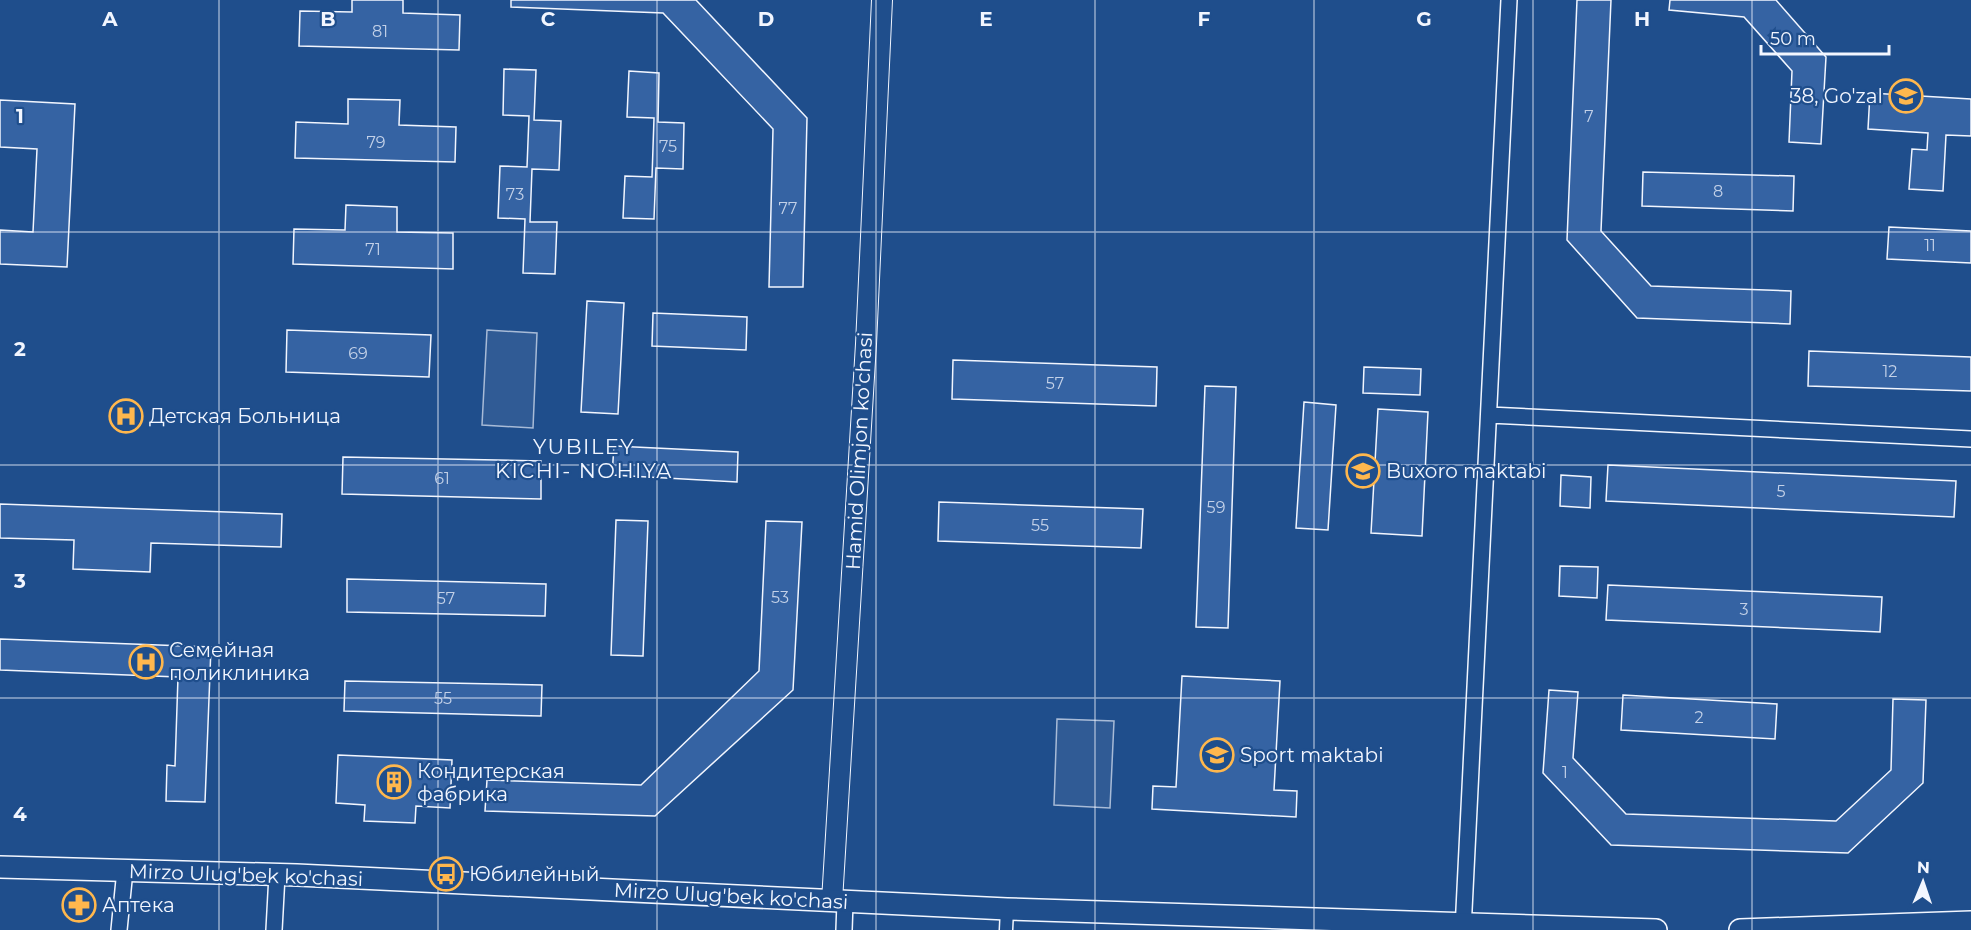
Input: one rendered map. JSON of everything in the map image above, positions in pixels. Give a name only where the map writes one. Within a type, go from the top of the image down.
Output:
[{"type":"main road","name":"Mirzo Ulug'bek ko'chasi","points":[[0,867],[277,875],[839,901],[1006,920],[1656,930]]},
{"type":"main road","points":[[1740,930],[1971,921]]},
{"type":"street","name":"Hamid Olimjon ko'chasi","points":[[839,901],[882,0]]},
{"type":"street","points":[[1463,927],[1509,0]]},
{"type":"street","points":[[1488,415],[1971,439]]},
{"type":"street","points":[[119,930],[125,870]]},
{"type":"street","points":[[274,930],[277,875]]},
{"type":"street","points":[[839,901],[844,930]]},
{"type":"shaded area","points":[[487,330],[537,333],[533,428],[482,425]]},
{"type":"shaded area","points":[[1057,719],[1114,721],[1110,808],[1054,805]]},
{"type":"building","points":[[352,0],[403,0],[403,13],[460,15],[459,50],[299,46],[300,11],[352,12]]},
{"type":"building","points":[[511,0],[696,0],[807,118],[803,287],[769,287],[773,129],[663,13],[511,7]]},
{"type":"building","points":[[1577,0],[1611,0],[1601,231],[1651,286],[1791,291],[1790,324],[1637,318],[1567,240]]},
{"type":"building","points":[[1670,0],[1776,0],[1826,57],[1821,144],[1789,142],[1792,71],[1744,17],[1669,10]]},
{"type":"building","points":[[504,69],[536,70],[534,120],[561,121],[559,170],[532,169],[530,222],[557,222],[555,274],[523,273],[525,219],[498,218],[500,166],[527,167],[529,116],[503,115]]},
{"type":"building","points":[[629,71],[659,73],[658,122],[684,123],[683,169],[656,168],[654,219],[623,218],[625,176],[652,177],[654,118],[627,117]]},
{"type":"building","points":[[1870,93],[1971,99],[1971,136],[1946,135],[1943,191],[1909,189],[1912,149],[1927,150],[1928,133],[1868,129]]},
{"type":"building","points":[[348,99],[400,100],[399,125],[456,127],[455,162],[295,158],[296,122],[348,124]]},
{"type":"building","points":[[0,100],[75,104],[67,267],[0,264],[0,230],[33,232],[37,149],[0,147]]},
{"type":"building","points":[[1643,172],[1794,176],[1793,211],[1642,206]]},
{"type":"building","points":[[346,205],[397,207],[397,232],[453,233],[453,269],[293,264],[294,229],[345,230]]},
{"type":"building","points":[[1889,227],[1971,231],[1971,263],[1887,259]]},
{"type":"building","points":[[587,301],[624,303],[618,414],[581,412]]},
{"type":"building","points":[[653,313],[747,317],[746,350],[652,346]]},
{"type":"building","points":[[287,330],[431,335],[429,377],[286,372]]},
{"type":"building","points":[[1809,351],[1971,357],[1971,391],[1808,386]]},
{"type":"building","points":[[953,360],[1157,367],[1156,406],[952,399]]},
{"type":"building","points":[[1364,367],[1421,369],[1420,395],[1363,393]]},
{"type":"building","points":[[1205,386],[1236,387],[1228,628],[1196,627]]},
{"type":"building","points":[[1304,402],[1336,405],[1328,530],[1296,528]]},
{"type":"building","points":[[1378,409],[1428,412],[1422,536],[1371,533]]},
{"type":"building","points":[[614,446],[738,452],[737,482],[612,475]]},
{"type":"building","points":[[343,457],[541,461],[541,499],[342,494]]},
{"type":"building","points":[[1608,465],[1956,481],[1954,517],[1606,501]]},
{"type":"building","points":[[1561,475],[1591,477],[1590,508],[1560,506]]},
{"type":"building","points":[[939,502],[1143,509],[1141,548],[938,541]]},
{"type":"building","points":[[0,504],[282,514],[281,547],[151,543],[150,572],[73,569],[74,540],[0,538]]},
{"type":"building","points":[[616,520],[648,521],[643,656],[611,655]]},
{"type":"building","points":[[766,521],[802,522],[793,690],[655,816],[485,811],[487,780],[641,785],[759,671]]},
{"type":"building","points":[[1560,566],[1598,567],[1597,598],[1559,596]]},
{"type":"building","points":[[347,579],[546,584],[545,616],[347,612]]},
{"type":"building","points":[[1608,585],[1882,597],[1880,632],[1606,620]]},
{"type":"building","points":[[0,639],[211,647],[205,802],[166,801],[167,765],[175,766],[178,677],[0,670]]},
{"type":"building","points":[[1182,676],[1280,681],[1274,790],[1297,791],[1296,817],[1152,809],[1153,786],[1176,787]]},
{"type":"building","points":[[345,681],[542,685],[541,716],[344,711]]},
{"type":"building","points":[[1549,690],[1578,692],[1573,758],[1626,814],[1836,821],[1891,770],[1893,699],[1926,700],[1923,783],[1848,853],[1611,845],[1543,773]]},
{"type":"building","points":[[1623,695],[1777,704],[1775,739],[1621,730]]},
{"type":"building","name":"Кондитерская фабрика","points":[[338,755],[452,760],[450,808],[416,806],[415,823],[364,821],[365,805],[336,803]]},
{"type":"place","name":"38, Go'zal","points":[[1906,96]]},
{"type":"place","name":"Детская Больница","points":[[126,416]]},
{"type":"place","name":"Buxoro maktabi","points":[[1363,471]]},
{"type":"place","name":"Семейная поликлиника","points":[[146,662]]},
{"type":"place","name":"Sport maktabi","points":[[1217,755]]},
{"type":"place","name":"Кондитерская фабрика","points":[[394,782]]},
{"type":"place","name":"Юбилейный","points":[[446,874]]},
{"type":"place","name":"Аптека","points":[[79,905]]},
{"type":"district","name":"YUBILEY KICHI- NOHIYA","points":[[584,459]]}]
